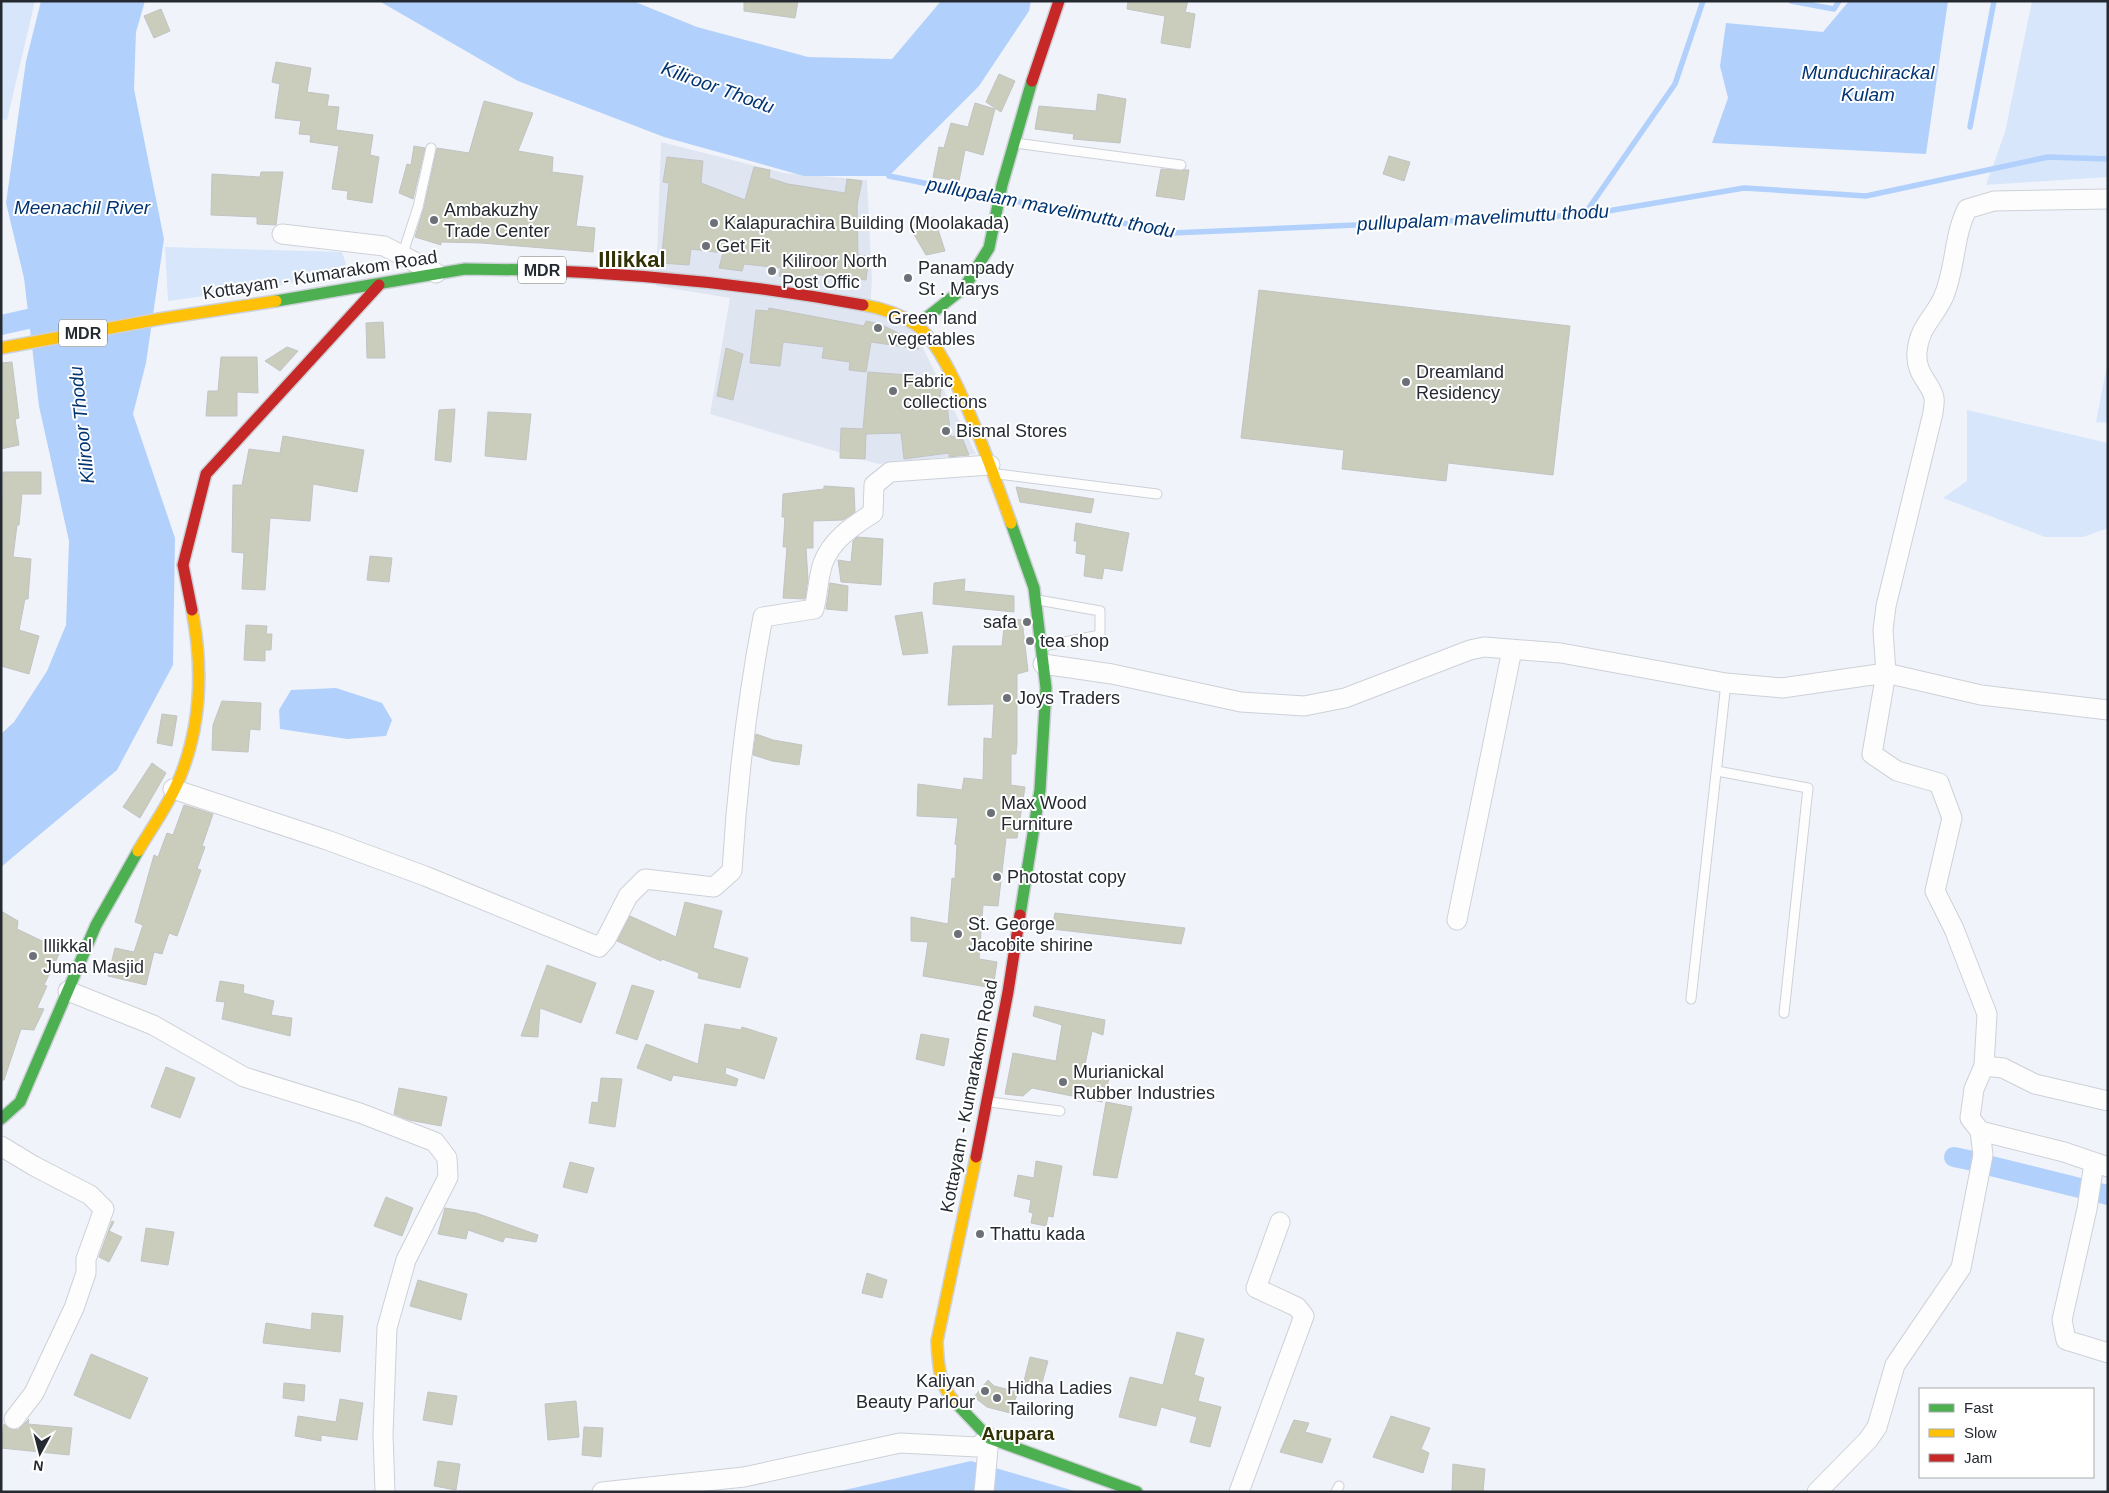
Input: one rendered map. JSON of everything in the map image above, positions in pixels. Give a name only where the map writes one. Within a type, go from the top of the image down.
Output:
[{"type":"main road","points":[[917,324],[964,288],[989,248],[1002,185],[1042,47],[1059,1]]},
{"type":"main road","name":"Kottayam - Kumarakom Road","points":[[1,348],[165,318],[379,285],[436,273],[465,270],[591,272],[703,282],[825,298],[885,310],[917,324],[935,343],[959,391],[991,469],[1034,588],[1046,688],[1040,790],[1008,992],[988,1102],[937,1341],[938,1369],[950,1397],[988,1443],[1021,1452],[1137,1492]]},
{"type":"main road","points":[[1,1119],[20,1102],[96,925],[180,778],[198,717],[199,645],[183,565],[206,474],[379,285]]},
{"type":"street","points":[[2108,199],[1994,201],[1966,209],[1960,223],[1953,271],[1942,299],[1920,331],[1916,354],[1920,375],[1934,397],[1932,413],[1886,606],[1883,630],[1886,673],[1872,754],[1897,771],[1939,783],[1952,818],[1935,891],[1954,929],[1987,1014],[1984,1066],[1974,1089],[1970,1118],[1980,1130],[2064,1152],[2101,1165],[2087,1209],[2062,1320],[2066,1340],[2108,1353]]},
{"type":"street","points":[[282,234],[384,246],[436,273]]},
{"type":"street","points":[[174,789],[416,872],[599,946],[606,939],[628,896],[645,879],[714,887],[732,871],[735,817],[749,691],[763,617],[814,610],[823,563],[836,541],[852,526],[873,514],[874,485],[890,472],[991,469]]},
{"type":"street","points":[[1042,656],[1112,674],[1241,702],[1304,706],[1345,698],[1470,650],[1484,648],[1561,653],[1726,683],[1782,688],[1886,673],[1981,695],[2108,710]]},
{"type":"street","points":[[1457,920],[1512,650]]},
{"type":"street","points":[[68,991],[153,1026],[244,1077],[360,1113],[435,1142],[447,1158],[448,1177],[406,1260],[387,1328],[383,1434],[385,1492]]},
{"type":"street","points":[[1984,1066],[2003,1068],[2035,1084],[2108,1101]]},
{"type":"street","points":[[1817,1492],[1868,1440],[1877,1426],[1895,1365],[1961,1268],[1982,1162],[1980,1130]]},
{"type":"street","points":[[1,1146],[34,1166],[90,1195],[104,1209],[86,1258],[86,1273],[74,1308],[34,1393],[14,1419]]},
{"type":"street","points":[[1239,1492],[1304,1316],[1296,1307],[1256,1288],[1280,1222]]},
{"type":"street","points":[[602,1492],[744,1477],[900,1444],[977,1447],[988,1443],[984,1492]]},
{"type":"lane","points":[[1015,143],[1181,165]]},
{"type":"lane","points":[[402,256],[418,207],[431,148]]},
{"type":"lane","points":[[991,469],[1156,494]]},
{"type":"lane","points":[[1036,599],[1100,610],[1100,635],[1042,656]]},
{"type":"lane","points":[[1691,998],[1726,683]]},
{"type":"lane","points":[[1717,771],[1808,788],[1784,1013]]},
{"type":"lane","points":[[988,1102],[1060,1112]]},
{"type":"shaded area","points":[[1,1],[35,1],[7,120],[1,119]]},
{"type":"shaded area","points":[[2032,1],[2108,1],[2108,177],[1986,185],[2005,132]]},
{"type":"shaded area","points":[[661,142],[784,173],[867,180],[872,280],[870,309],[912,326],[976,454],[878,464],[710,414],[730,298],[656,286]]},
{"type":"shaded area","points":[[165,247],[342,252],[348,270],[277,286],[168,301]]},
{"type":"shaded area","points":[[2108,360],[2108,423],[2096,422]]},
{"type":"shaded area","points":[[1967,410],[2108,443],[2108,528],[2083,537],[2045,537],[1943,498],[1967,481]]},
{"type":"water","name":"Meenachil River","points":[[41,1],[145,1],[136,32],[134,89],[164,239],[146,363],[133,414],[175,538],[173,665],[117,770],[1,867],[1,734],[14,722],[47,671],[66,625],[69,541],[39,406],[24,278],[6,203],[26,61]]},
{"type":"water","name":"Kiliroor Thodu","points":[[379,1],[633,1],[697,27],[808,57],[892,59],[941,1],[1031,1],[1029,11],[979,86],[889,176],[804,176],[664,137],[518,81]]},
{"type":"water","name":"Munduchirackal Kulam","points":[[1849,1],[1948,1],[1926,154],[1712,143],[1728,98],[1720,66],[1726,23],[1823,32]]},
{"type":"water","points":[[336,688],[382,703],[392,720],[386,736],[347,739],[280,729],[279,710],[291,690]]},
{"type":"water","points":[[971,1461],[1078,1492],[836,1492]]},
{"type":"building","points":[[744,1],[798,1],[795,18],[744,11]]},
{"type":"building","points":[[1128,1],[1188,1],[1185,12],[1195,14],[1190,48],[1161,43],[1165,16],[1127,9]]},
{"type":"building","points":[[161,9],[170,31],[154,38],[144,16]]},
{"type":"building","points":[[276,62],[311,68],[307,92],[329,95],[327,106],[339,107],[336,130],[373,135],[370,155],[379,157],[372,203],[347,199],[348,191],[332,189],[339,146],[310,142],[311,135],[299,134],[301,121],[275,118],[280,84],[272,82]]},
{"type":"building","points":[[999,74],[1015,81],[1001,112],[986,102]]},
{"type":"building","points":[[1098,94],[1126,99],[1120,143],[1073,139],[1074,134],[1035,129],[1039,106],[1096,111]]},
{"type":"building","points":[[484,101],[533,113],[518,151],[553,157],[552,172],[583,176],[576,226],[595,228],[593,252],[481,243],[441,242],[441,245],[415,237],[424,208],[437,148],[469,153]]},
{"type":"building","points":[[975,103],[995,109],[983,155],[965,150],[959,181],[933,177],[939,147],[944,148],[951,123],[968,127]]},
{"type":"building","points":[[414,146],[425,148],[413,199],[399,193],[407,164],[411,165]]},
{"type":"building","points":[[1389,156],[1410,162],[1404,181],[1383,174]]},
{"type":"building","points":[[667,157],[703,161],[701,183],[745,200],[754,167],[770,170],[769,178],[788,184],[845,193],[847,179],[862,181],[857,205],[858,255],[869,256],[866,280],[811,274],[811,278],[779,276],[781,268],[744,264],[742,271],[719,268],[723,253],[691,249],[689,265],[661,263],[669,183],[663,182]]},
{"type":"building","points":[[1161,169],[1189,170],[1184,200],[1156,196]]},
{"type":"building","points":[[261,172],[283,172],[276,225],[257,224],[257,217],[211,215],[212,174],[260,177]]},
{"type":"building","points":[[934,217],[945,251],[926,255],[909,226]]},
{"type":"building","name":"Dreamland Residency","points":[[1259,290],[1570,326],[1553,475],[1448,463],[1446,481],[1342,469],[1344,450],[1241,438]]},
{"type":"building","points":[[769,308],[864,326],[866,321],[880,324],[908,338],[919,349],[871,342],[866,372],[849,370],[850,362],[822,358],[824,347],[783,342],[780,366],[750,363],[756,310],[768,311]]},
{"type":"building","points":[[383,322],[385,358],[367,358],[366,323]]},
{"type":"building","points":[[287,347],[298,351],[280,371],[265,361]]},
{"type":"building","points":[[726,348],[743,354],[733,400],[717,396]]},
{"type":"building","points":[[221,357],[257,357],[258,393],[237,392],[237,416],[206,416],[208,391],[218,391]]},
{"type":"building","points":[[12,362],[19,418],[15,419],[19,445],[1,449],[1,363]]},
{"type":"building","points":[[868,372],[935,377],[941,389],[939,407],[947,406],[951,437],[961,435],[969,455],[949,457],[949,453],[904,459],[901,433],[866,434],[865,459],[840,458],[841,428],[863,429]]},
{"type":"building","points":[[455,409],[451,462],[435,460],[439,410]]},
{"type":"building","points":[[488,412],[531,414],[526,460],[485,456]]},
{"type":"building","points":[[283,436],[364,450],[357,492],[313,484],[310,521],[270,518],[265,590],[242,589],[244,553],[232,552],[233,485],[242,485],[249,449],[280,453]]},
{"type":"building","points":[[3,472],[41,472],[41,494],[22,494],[13,557],[31,559],[28,599],[25,599],[19,630],[39,636],[29,674],[1,666],[1,499],[3,499]]},
{"type":"building","points":[[824,486],[854,488],[855,512],[843,520],[813,521],[813,548],[806,548],[808,579],[805,599],[783,598],[787,547],[783,547],[785,517],[782,517],[783,494],[824,489]]},
{"type":"building","points":[[1016,487],[1094,499],[1091,513],[1020,502]]},
{"type":"building","points":[[1076,523],[1129,533],[1122,571],[1104,568],[1102,579],[1084,576],[1086,555],[1076,553],[1077,541],[1074,541]]},
{"type":"building","points":[[857,537],[883,539],[881,585],[841,582],[838,560],[851,562],[853,541]]},
{"type":"building","points":[[370,556],[392,558],[389,582],[367,580]]},
{"type":"building","points":[[965,579],[964,591],[1014,596],[1014,612],[933,604],[934,583]]},
{"type":"building","points":[[830,583],[848,586],[847,611],[826,609]]},
{"type":"building","points":[[922,612],[928,653],[903,655],[895,616]]},
{"type":"building","points":[[1005,618],[1022,620],[1028,671],[1017,674],[1017,744],[1016,754],[1011,754],[1011,785],[1025,787],[1017,838],[1006,838],[998,906],[983,905],[979,959],[997,962],[993,988],[923,976],[928,942],[911,941],[911,917],[948,924],[952,878],[955,879],[957,845],[955,844],[958,818],[917,816],[918,784],[962,790],[964,778],[983,780],[984,738],[992,739],[994,704],[948,705],[953,646],[1002,646]]},
{"type":"building","points":[[246,625],[267,626],[266,634],[272,634],[271,650],[265,650],[265,661],[244,660]]},
{"type":"building","points":[[222,701],[261,703],[260,730],[250,729],[248,752],[212,750],[213,725]]},
{"type":"building","points":[[162,714],[177,716],[172,746],[157,743]]},
{"type":"building","points":[[756,734],[773,740],[802,745],[799,765],[772,761],[753,755]]},
{"type":"building","points":[[152,763],[166,773],[140,818],[123,807]]},
{"type":"building","points":[[184,805],[213,814],[202,846],[205,847],[197,869],[201,870],[177,936],[169,933],[162,954],[154,952],[146,985],[108,976],[115,948],[134,952],[143,925],[135,922],[154,855],[158,857],[167,833],[173,835]]},
{"type":"building","points":[[685,902],[722,911],[713,948],[748,958],[740,988],[698,978],[699,973],[662,959],[661,961],[617,941],[630,916],[676,937]]},
{"type":"building","points":[[1,911],[18,921],[17,929],[61,950],[44,985],[47,986],[37,1008],[44,1009],[34,1030],[21,1029],[4,1080],[1,1080]]},
{"type":"building","points":[[1055,913],[1185,928],[1181,944],[1052,929]]},
{"type":"building","points":[[547,965],[596,983],[581,1023],[540,1008],[538,1037],[521,1036]]},
{"type":"building","points":[[220,981],[244,985],[243,993],[274,1001],[271,1015],[292,1018],[290,1036],[222,1019],[225,1002],[216,1001]]},
{"type":"building","points":[[632,985],[654,991],[637,1040],[616,1033]]},
{"type":"building","points":[[1035,1006],[1105,1020],[1103,1035],[1092,1031],[1083,1074],[1109,1079],[1102,1102],[1032,1088],[1023,1096],[1005,1094],[1013,1053],[1056,1061],[1062,1025],[1033,1016]]},
{"type":"building","points":[[705,1024],[741,1030],[742,1027],[777,1038],[764,1079],[726,1067],[725,1074],[738,1079],[736,1086],[673,1075],[671,1081],[637,1068],[646,1044],[698,1064]]},
{"type":"building","points":[[921,1034],[949,1039],[944,1066],[916,1059]]},
{"type":"building","points":[[166,1067],[195,1078],[180,1118],[151,1107]]},
{"type":"building","points":[[601,1078],[622,1079],[615,1127],[589,1123],[592,1102],[598,1103]]},
{"type":"building","points":[[399,1088],[447,1097],[441,1126],[409,1120],[394,1114]]},
{"type":"building","name":"Murianickal Rubber Industries","points":[[1106,1102],[1132,1107],[1117,1178],[1093,1175]]},
{"type":"building","points":[[1036,1161],[1062,1166],[1053,1217],[1048,1216],[1046,1226],[1031,1223],[1033,1213],[1029,1212],[1031,1200],[1014,1196],[1018,1175],[1034,1178]]},
{"type":"building","points":[[570,1162],[594,1168],[587,1193],[563,1187]]},
{"type":"building","points":[[386,1197],[413,1208],[402,1236],[374,1226]]},
{"type":"building","points":[[445,1208],[476,1213],[538,1235],[536,1242],[505,1237],[503,1242],[468,1230],[466,1239],[438,1234]]},
{"type":"building","points":[[112,1221],[114,1222],[109,1231],[122,1237],[109,1262],[99,1257]]},
{"type":"building","points":[[146,1228],[174,1232],[168,1265],[141,1261]]},
{"type":"building","points":[[867,1273],[887,1280],[882,1298],[862,1293]]},
{"type":"building","points":[[418,1280],[467,1294],[461,1320],[410,1306]]},
{"type":"building","points":[[312,1313],[343,1316],[340,1352],[263,1343],[266,1323],[311,1330]]},
{"type":"building","points":[[1177,1332],[1204,1339],[1194,1375],[1204,1378],[1198,1401],[1221,1407],[1210,1447],[1190,1442],[1197,1417],[1161,1407],[1156,1426],[1119,1417],[1130,1377],[1163,1385]]},
{"type":"building","points":[[91,1354],[148,1378],[130,1419],[74,1395]]},
{"type":"building","points":[[1030,1357],[1048,1361],[1040,1390],[1023,1385]]},
{"type":"building","points":[[988,1380],[994,1386],[1018,1392],[1010,1413],[987,1407],[974,1397]]},
{"type":"building","points":[[284,1383],[305,1385],[304,1401],[283,1398]]},
{"type":"building","points":[[428,1392],[457,1396],[452,1425],[423,1420]]},
{"type":"building","points":[[340,1399],[363,1403],[357,1440],[321,1435],[321,1441],[295,1436],[298,1416],[336,1422]]},
{"type":"building","points":[[576,1401],[579,1437],[548,1440],[545,1404]]},
{"type":"building","points":[[1391,1416],[1430,1428],[1421,1449],[1429,1453],[1423,1473],[1373,1457]]},
{"type":"building","points":[[29,1419],[28,1424],[72,1428],[69,1455],[1,1448],[4,1424],[8,1428],[18,1430]]},
{"type":"building","points":[[1294,1420],[1309,1423],[1305,1432],[1331,1439],[1322,1463],[1280,1452]]},
{"type":"building","points":[[584,1427],[603,1428],[601,1457],[582,1455]]},
{"type":"building","points":[[438,1461],[460,1464],[456,1490],[434,1486]]},
{"type":"building","points":[[1453,1464],[1485,1469],[1483,1492],[1452,1492]]},
{"type":"waterway","points":[[1584,215],[1675,84],[1703,1]]},
{"type":"waterway","points":[[1791,1],[1834,9],[1839,1]]},
{"type":"waterway","points":[[1970,127],[1994,1]]},
{"type":"waterway","name":"pullupalam mavelimuttu thodu","points":[[1005,199],[1172,233],[1584,215],[1744,188],[1866,196],[2048,157],[2108,159]]},
{"type":"waterway","name":"pullupalam mavelimuttu thodu","points":[[889,176],[994,197]]},
{"type":"waterway","points":[[1,325],[55,313]]},
{"type":"waterway","points":[[1954,1157],[1973,1161]]},
{"type":"waterway","points":[[1991,1166],[2108,1195]]},
{"type":"traffic: fast","points":[[917,325],[964,288],[989,248],[1002,185],[1032,81]]},
{"type":"traffic: fast","points":[[276,301],[465,269],[534,270]]},
{"type":"traffic: fast","points":[[1011,523],[1034,588],[1046,688],[1040,790],[1020,915]]},
{"type":"traffic: fast","points":[[1,1119],[20,1102],[96,925],[138,851]]},
{"type":"traffic: fast","points":[[955,1402],[989,1438],[1137,1492]]},
{"type":"traffic: slow","points":[[1,348],[165,318],[276,301]]},
{"type":"traffic: slow","points":[[863,305],[884,310],[904,318],[916,325],[929,338],[943,359],[971,416],[1011,523]]},
{"type":"traffic: slow","points":[[138,851],[176,787],[193,736],[199,674],[196,631],[192,610]]},
{"type":"traffic: slow","points":[[955,1402],[943,1381],[939,1366],[937,1341],[976,1157]]},
{"type":"traffic: jam","points":[[1032,81],[1059,1]]},
{"type":"traffic: jam","points":[[534,270],[616,274],[740,286],[863,305]]},
{"type":"traffic: jam","points":[[192,610],[183,565],[206,474],[379,285]]},
{"type":"traffic: jam","points":[[976,1157],[1008,992],[1020,915]]},
{"type":"place","name":"Ambakuzhy Trade Center","points":[[434,220]]},
{"type":"place","name":"Kalapurachira Building (Moolakada)","points":[[714,223]]},
{"type":"place","name":"Get Fit","points":[[706,246]]},
{"type":"place","name":"Kiliroor North Post Offic","points":[[772,271]]},
{"type":"place","name":"Panampady St . Marys","points":[[908,278]]},
{"type":"place","name":"Green land vegetables","points":[[878,328]]},
{"type":"place","name":"Dreamland Residency","points":[[1406,382]]},
{"type":"place","name":"Fabric collections","points":[[893,391]]},
{"type":"place","name":"Bismal Stores","points":[[946,431]]},
{"type":"place","name":"safa","points":[[1027,622]]},
{"type":"place","name":"tea shop","points":[[1030,641]]},
{"type":"place","name":"Joys Traders","points":[[1007,698]]},
{"type":"place","name":"Max Wood Furniture","points":[[991,813]]},
{"type":"place","name":"Photostat copy","points":[[997,877]]},
{"type":"place","name":"St. George Jacobite shirine","points":[[958,934]]},
{"type":"place","name":"Illikkal Juma Masjid","points":[[33,956]]},
{"type":"place","name":"Murianickal Rubber Industries","points":[[1063,1082]]},
{"type":"place","name":"Thattu kada","points":[[980,1234]]},
{"type":"place","name":"Kaliyan Beauty Parlour","points":[[985,1391]]},
{"type":"place","name":"Hidha Ladies Tailoring","points":[[997,1398]]},
{"type":"district","name":"Illikkal","points":[[632,259]]},
{"type":"district","name":"Arupara","points":[[1018,1433]]}]
